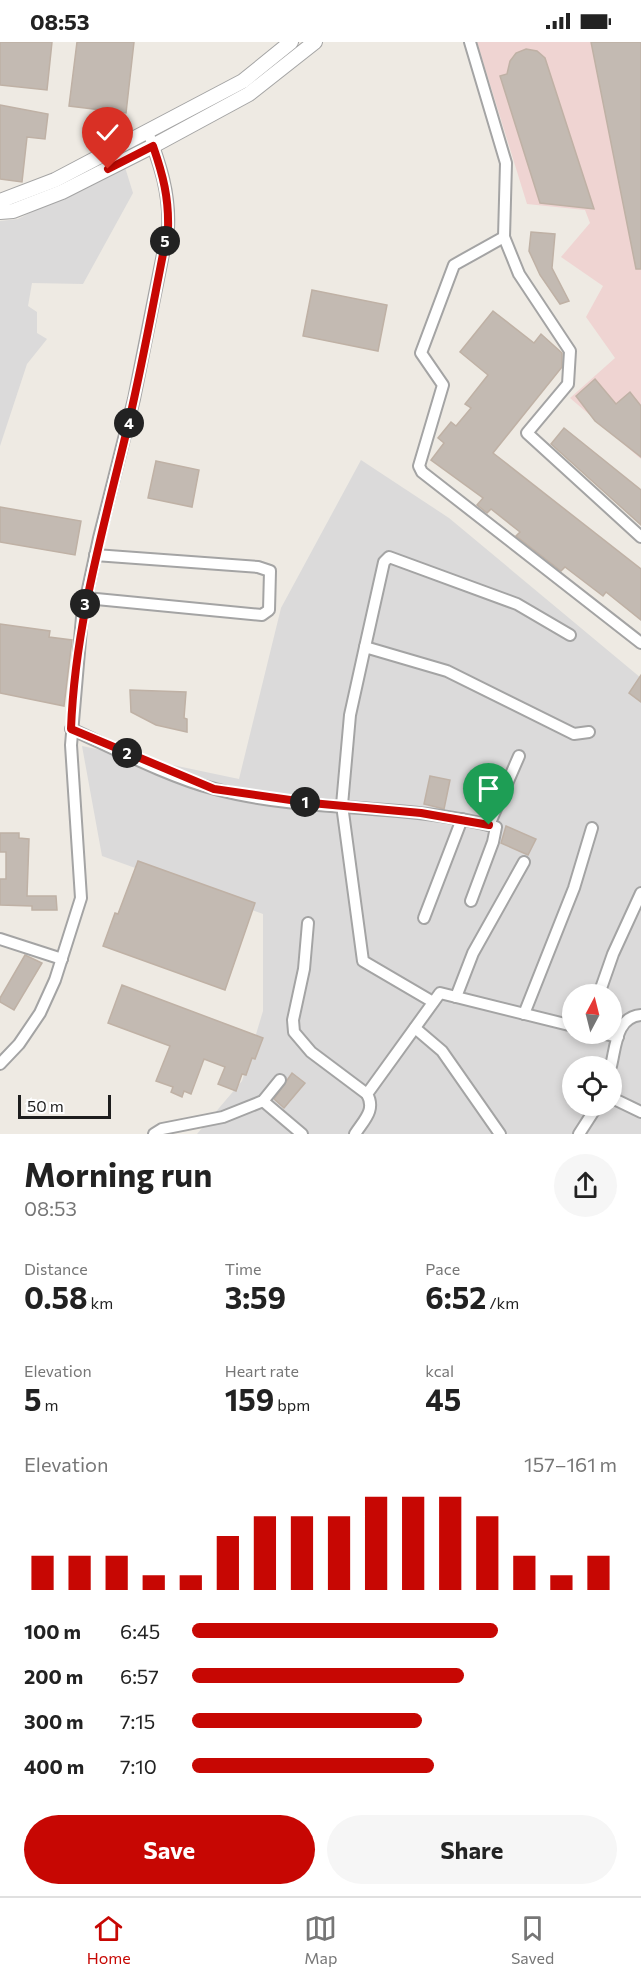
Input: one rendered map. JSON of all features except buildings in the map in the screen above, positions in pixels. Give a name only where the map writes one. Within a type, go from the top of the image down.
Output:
[{"type":"street","points":[[0,201],[55,180],[243,81],[291,42]]},
{"type":"street","points":[[0,212],[13,211],[62,192],[153,146],[249,94],[315,42]]},
{"type":"street","points":[[470,42],[507,163],[504,237],[519,274],[570,351],[568,384],[527,433],[641,537]]},
{"type":"street","points":[[0,1064],[19,1044],[40,1012],[62,959],[81,898],[71,729],[86,598],[134,399],[168,229],[169,204],[165,177],[148,132]]},
{"type":"street","points":[[504,237],[454,265],[422,353],[443,386],[419,466],[422,472],[641,643]]},
{"type":"street","points":[[86,598],[262,615],[269,610],[270,571],[258,567],[95,555]]},
{"type":"street","points":[[433,1002],[363,961],[342,805],[350,715],[384,562],[389,557],[517,604],[570,635]]},
{"type":"street","points":[[365,647],[447,671],[574,734],[589,732]]},
{"type":"street","points":[[71,729],[214,789],[311,803],[462,819],[496,827],[493,842],[471,901]]},
{"type":"street","points":[[489,825],[519,756]]},
{"type":"street","points":[[424,918],[462,819]]},
{"type":"street","points":[[524,1014],[574,888],[592,828]]},
{"type":"street","points":[[456,998],[478,944],[524,862]]},
{"type":"street","points":[[602,984],[641,893]]},
{"type":"street","points":[[308,923],[304,969],[293,1020],[294,1032],[311,1052],[367,1094],[371,1102],[371,1111],[355,1134]]},
{"type":"street","points":[[0,939],[62,959]]},
{"type":"street","points":[[367,1094],[440,993],[562,1023]]},
{"type":"street","points":[[622,1026],[630,1016],[641,1015]]},
{"type":"street","points":[[415,1028],[442,1051],[500,1134]]},
{"type":"street","points":[[154,1134],[162,1129],[223,1116],[263,1101],[280,1080]]},
{"type":"street","points":[[263,1101],[302,1134]]},
{"type":"street","points":[[622,1103],[641,1113]]},
{"type":"street","points":[[579,1134],[591,1116]]},
{"type":"shaded area","points":[[477,42],[641,42],[641,459],[570,398],[615,358],[586,317],[603,286],[561,257],[590,223],[585,210],[527,204]]},
{"type":"shaded area","points":[[124,164],[133,193],[83,284],[32,283],[28,306],[37,312],[37,333],[47,339],[27,364],[0,446],[0,221],[18,219]]},
{"type":"shaded area","points":[[361,460],[449,518],[641,678],[641,1134],[197,1134],[242,1081],[263,1011],[263,914],[102,856],[82,746],[239,779],[281,608]]},
{"type":"route","points":[[108,169],[153,146],[165,177],[169,204],[168,229],[129,422],[99,538],[82,617],[71,729],[214,789],[311,803],[421,813],[489,825]]}]
